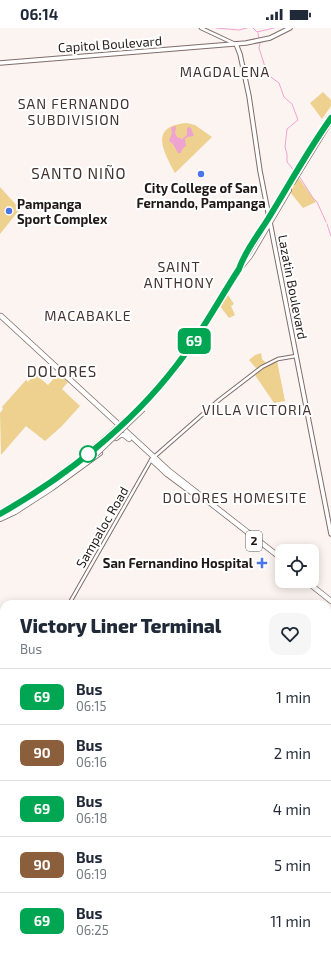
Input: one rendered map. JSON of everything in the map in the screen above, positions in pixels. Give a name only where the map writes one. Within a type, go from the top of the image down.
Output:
[{"type":"highway","points":[[239,269],[244,257],[331,119]]},
{"type":"highway","points":[[179,364],[201,334],[296,176]]},
{"type":"highway","points":[[244,262],[250,256],[269,219]]},
{"type":"highway","points":[[84,465],[142,409],[176,369],[248,255]]},
{"type":"highway","name":"2","points":[[1,315],[118,428],[121,435],[154,457],[179,479],[275,554]]},
{"type":"highway","points":[[0,514],[21,502],[75,465],[114,430],[132,418],[146,404]]},
{"type":"highway","points":[[0,519],[15,512],[52,488],[94,458],[121,435],[127,428],[132,418]]},
{"type":"highway","points":[[75,465],[81,463],[95,453]]},
{"type":"highway","name":"2","points":[[154,457],[167,474],[275,558]]},
{"type":"highway","points":[[15,512],[15,508],[20,505],[21,502]]},
{"type":"highway","points":[[7,516],[11,512],[10,509]]},
{"type":"highway","points":[[315,588],[330,600]]},
{"type":"highway","points":[[319,588],[331,597]]},
{"type":"main road","name":"Capitol Boulevard","points":[[0,63],[262,41],[290,28]]},
{"type":"main road","name":"Lazatin Boulevard","points":[[236,44],[240,54],[249,96],[256,151],[331,534]]},
{"type":"street","points":[[201,28],[236,44]]},
{"type":"street","name":"Sampaloc Road","points":[[71,600],[154,457],[219,400],[262,367],[278,359],[296,356]]},
{"type":"shaded area","points":[[323,92],[331,100],[331,106],[322,119],[310,103]]},
{"type":"shaded area","points":[[187,123],[195,125],[212,137],[175,173],[166,156],[162,140],[163,134],[167,129],[175,125]]},
{"type":"shaded area","points":[[175,126],[175,133],[177,137],[182,139],[187,135],[187,128],[189,127],[191,128],[194,136],[187,137],[185,139],[186,146],[182,149],[181,153],[178,153],[173,144],[169,141],[172,133],[171,128]]},
{"type":"shaded area","points":[[298,177],[316,202],[303,208],[290,192]]},
{"type":"shaded area","name":"Pampanga Sport Complex","points":[[0,187],[20,209],[0,234]]},
{"type":"shaded area","points":[[228,295],[234,304],[231,306],[235,315],[229,318],[220,306]]},
{"type":"shaded area","points":[[261,353],[262,359],[266,363],[257,369],[249,360],[255,355]]},
{"type":"shaded area","points":[[277,361],[285,401],[274,403],[255,375],[266,365]]},
{"type":"shaded area","points":[[59,373],[68,382],[62,389],[80,406],[61,427],[45,441],[26,426],[1,455],[0,413],[3,409],[2,407],[26,380],[28,382],[35,374],[48,385]]},
{"type":"waterway","points":[[216,28],[239,30],[247,28]]},
{"type":"waterway","points":[[253,28],[257,32],[274,28]]},
{"type":"waterway","points":[[258,33],[259,39]]},
{"type":"waterway","points":[[260,43],[259,48],[268,75],[279,83],[284,97],[292,104],[298,120],[287,129],[285,147],[287,162],[297,174]]},
{"type":"waterway","points":[[299,176],[317,202],[326,222]]},
{"type":"waterway","points":[[327,224],[331,236]]},
{"type":"bus line","name":"69","points":[[0,514],[29,498],[70,469],[113,433],[157,390],[179,363],[199,334],[239,269],[242,260],[294,178],[315,141],[331,118]]},
{"type":"place","name":"City College of San Fernando, Pampanga","points":[[201,174]]},
{"type":"place","name":"Pampanga Sport Complex","points":[[9,211]]},
{"type":"place","name":"San Fernandino Hospital","points":[[262,563]]},
{"type":"district","name":"MAGDALENA","points":[[225,72]]},
{"type":"district","name":"SAN FERNANDO SUBDIVISION","points":[[74,112]]},
{"type":"district","name":"SANTO NIÑO","points":[[79,174]]},
{"type":"district","name":"SAINT ANTHONY","points":[[179,276]]},
{"type":"district","name":"MACABAKLE","points":[[88,316]]},
{"type":"district","name":"DOLORES","points":[[62,372]]},
{"type":"district","name":"VILLA VICTORIA","points":[[257,410]]},
{"type":"district","name":"DOLORES HOMESITE","points":[[235,498]]}]
